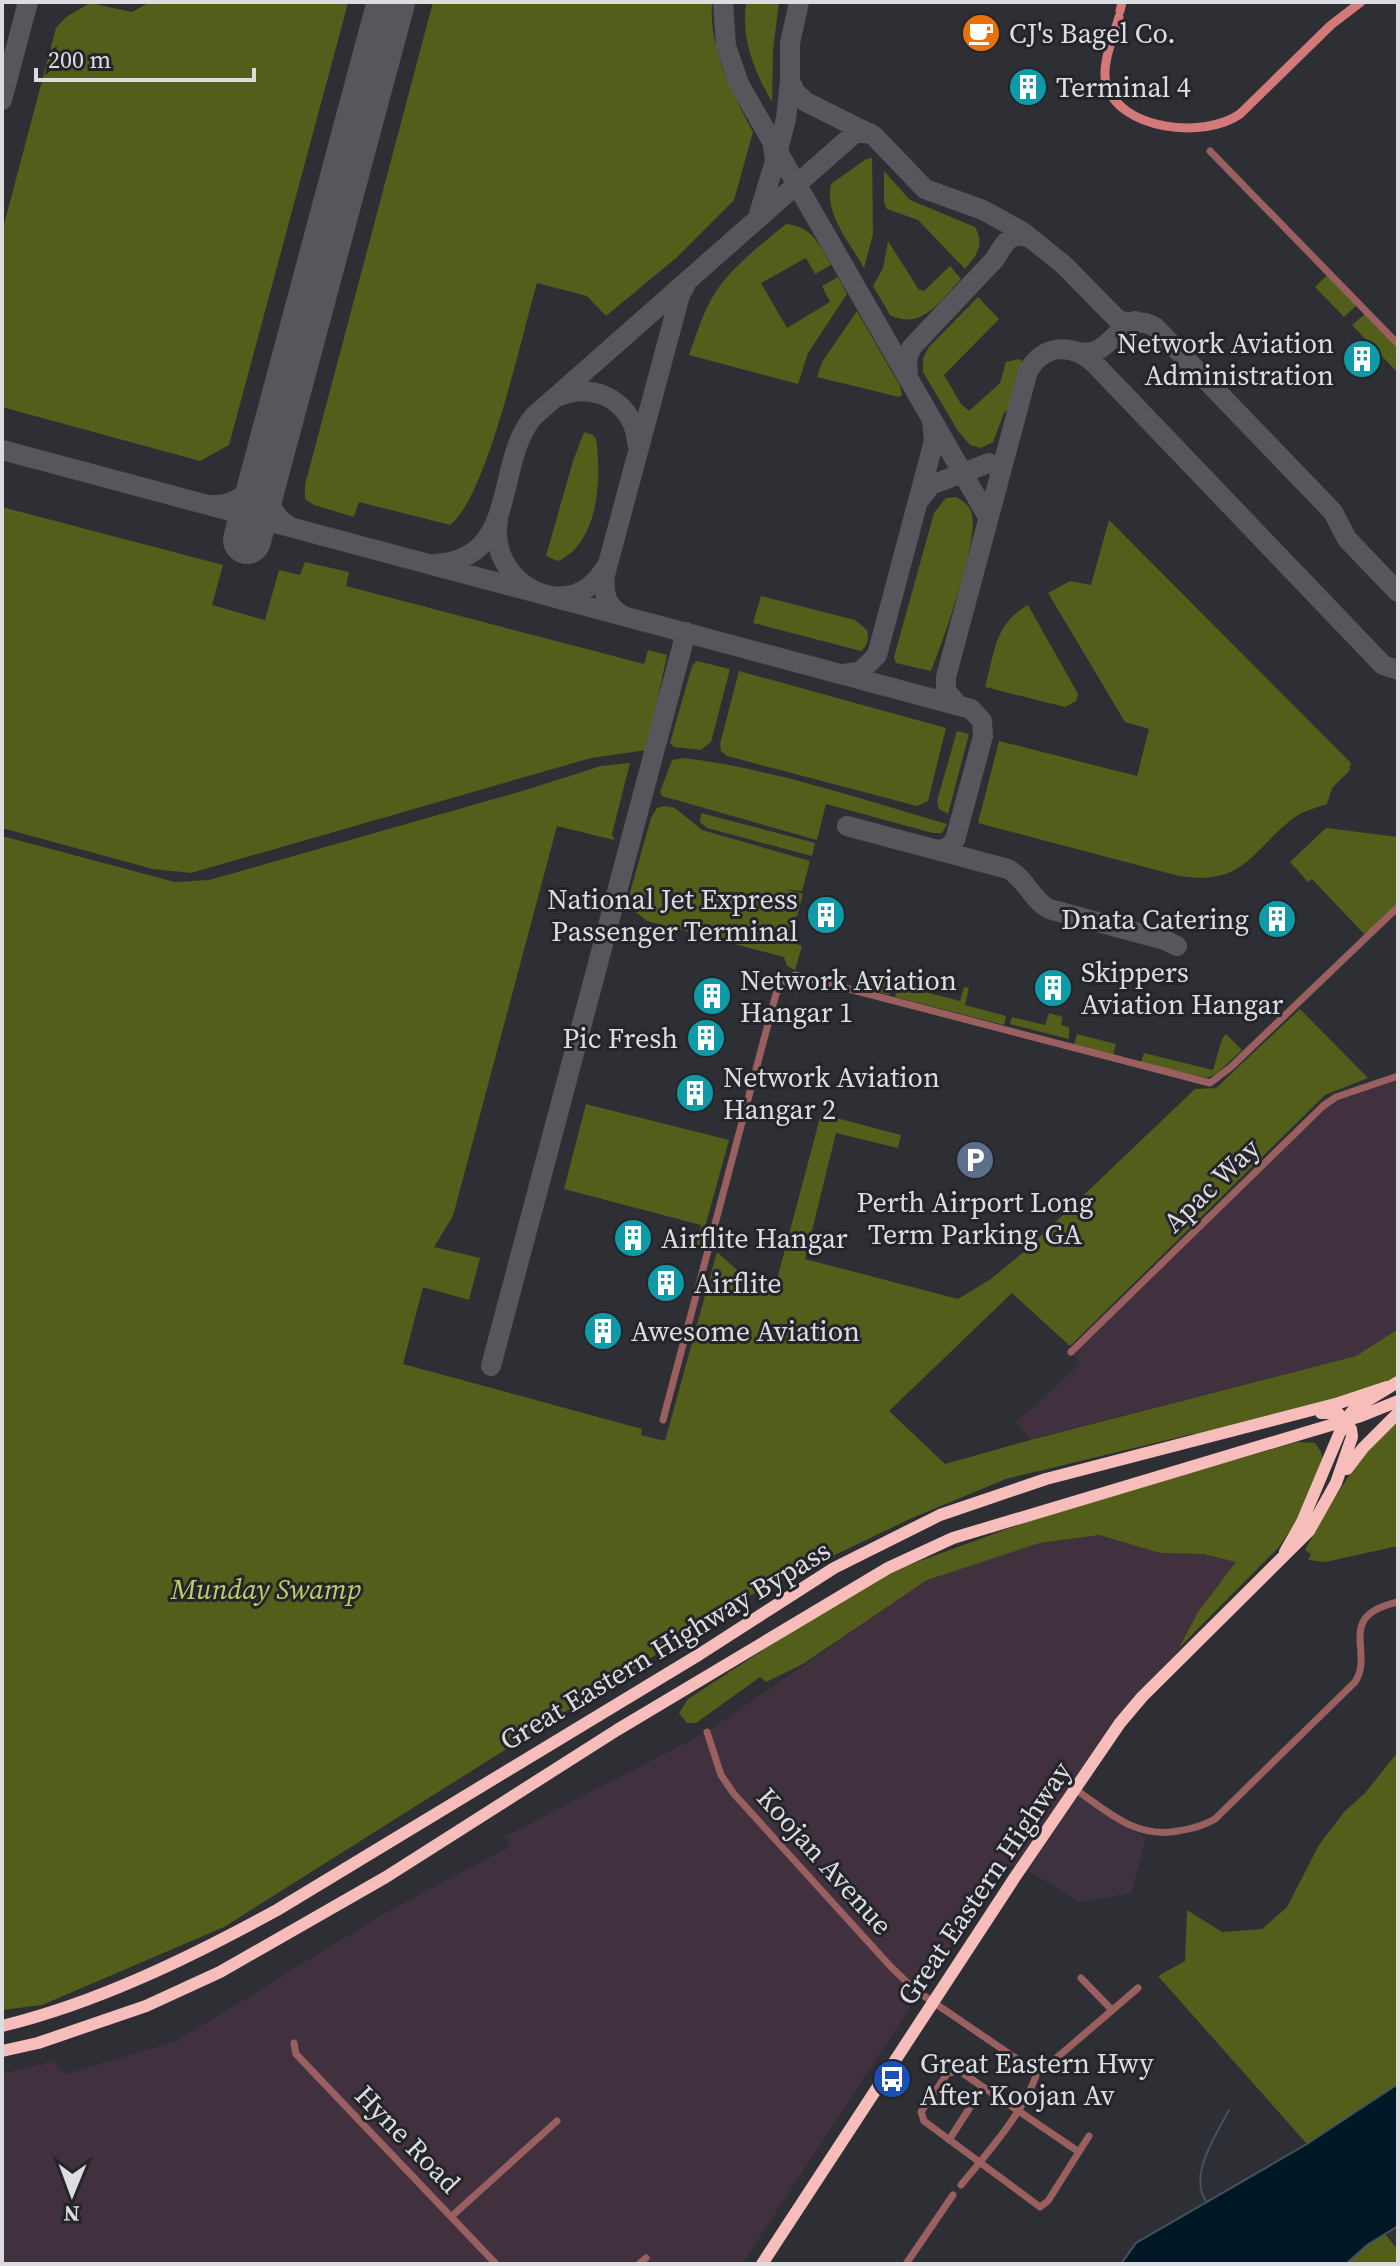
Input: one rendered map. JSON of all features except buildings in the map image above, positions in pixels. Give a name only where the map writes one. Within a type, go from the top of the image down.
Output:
[{"type":"highway","name":"Great Eastern Highway Bypass","points":[[2,2026],[28,2020],[134,1980],[205,1949],[277,1910],[700,1654],[834,1568],[940,1515],[1046,1479],[1284,1417],[1392,1385]]},
{"type":"highway","name":"Great Eastern Highway","points":[[1281,1559],[1302,1522],[1345,1420],[1355,1408],[1392,1385]]},
{"type":"highway","points":[[1284,1417],[1292,1420],[1328,1411],[1345,1420],[1398,1401]]},
{"type":"highway","points":[[1336,1483],[1363,1448],[1398,1413]]},
{"type":"highway","name":"Great Eastern Highway Bypass","points":[[2,2051],[38,2043],[146,2006],[220,1972],[386,1877],[617,1730],[888,1568],[953,1538],[1345,1420]]},
{"type":"highway","name":"Great Eastern Highway","points":[[762,2264],[1130,1710],[1309,1531],[1336,1483],[1352,1437],[1345,1420]]},
{"type":"highway","points":[[1304,1433],[1321,1437],[1328,1444],[1330,1456]]},
{"type":"main road","points":[[1120,10],[1105,71],[1106,85],[1116,100],[1134,114],[1149,123],[1176,128],[1224,123],[1240,114],[1331,25],[1361,2]]},
{"type":"street","points":[[1210,151],[1398,344]]},
{"type":"street","points":[[663,1420],[776,994],[784,981],[795,975],[1210,1083],[1224,1074],[1398,907]]},
{"type":"street","name":"Apac Way","points":[[1071,1352],[1323,1106],[1336,1097],[1398,1076]]},
{"type":"street","points":[[1075,1789],[1124,1823],[1140,1830],[1169,1833],[1206,1825],[1355,1682],[1361,1673],[1359,1636],[1362,1626],[1383,1605],[1398,1602]]},
{"type":"street","name":"Koojan Avenue","points":[[707,1732],[721,1775],[734,1794],[891,1967],[933,2003],[1030,2068],[1038,2067]]},
{"type":"street","points":[[1081,1978],[1112,2010]]},
{"type":"street","points":[[961,2185],[1036,2082],[1038,2067],[1046,2067],[1138,1988]]},
{"type":"street","name":"Hyne Road","points":[[294,2043],[296,2054],[496,2264]]},
{"type":"street","points":[[1079,2152],[964,2073],[950,2071],[921,2112],[924,2121],[1043,2207],[1079,2152],[1089,2136]]},
{"type":"street","points":[[949,2140],[983,2087]]},
{"type":"street","points":[[452,2216],[557,2121]]},
{"type":"street","points":[[906,2264],[953,2195]]},
{"type":"shaded area","points":[[1398,1076],[1398,1329],[1356,1356],[1031,1439],[1016,1423],[1081,1363],[1071,1352],[1336,1097]]},
{"type":"shaded area","points":[[1100,1535],[1160,1553],[1203,1554],[1237,1562],[1198,1612],[1166,1675],[1142,1697],[1024,1868],[1008,1865],[989,1887],[742,2264],[2,2264],[2,2074],[52,2062],[66,2074],[177,2041],[385,1913],[512,1846],[504,1837],[707,1732],[927,1580],[1040,1543]]},
{"type":"shaded area","points":[[1074,1791],[1146,1838],[1131,1893],[1079,1902],[1024,1868]]},
{"type":"green space","points":[[150,2],[348,3],[229,445],[200,461],[2,407],[2,232],[56,28],[66,17],[90,3],[132,12]]},
{"type":"green space","points":[[433,2],[712,2],[718,53],[753,132],[734,200],[676,258],[606,316],[587,296],[537,283],[490,450],[464,509],[450,525],[359,502],[354,517],[314,505],[305,499],[305,485]]},
{"type":"green space","points":[[746,2],[779,2],[773,50],[772,102],[750,54],[745,29]]},
{"type":"green space","points":[[872,158],[873,234],[864,268],[840,228],[830,195],[831,184]]},
{"type":"green space","points":[[884,171],[910,200],[975,227],[979,239],[978,250],[965,269],[918,220],[887,209],[884,202]]},
{"type":"green space","points":[[786,224],[809,233],[831,265],[815,274],[806,258],[761,283],[787,328],[830,302],[822,286],[838,277],[847,294],[808,353],[798,384],[689,355],[717,290],[740,263]]},
{"type":"green space","points":[[888,241],[919,290],[924,291],[950,266],[961,279],[938,304],[921,316],[901,319],[890,315],[873,286],[883,268]]},
{"type":"green space","points":[[1329,273],[1359,303],[1344,317],[1315,287]]},
{"type":"green space","points":[[978,297],[999,319],[944,375],[961,404],[969,411],[1000,383],[1006,362],[1022,361],[1009,409],[1004,413],[993,442],[981,448],[970,445],[958,431],[923,372],[923,358],[929,347]]},
{"type":"green space","points":[[857,311],[900,386],[902,395],[899,397],[817,377],[822,362]]},
{"type":"green space","points":[[1365,314],[1398,349],[1398,373],[1352,325]]},
{"type":"green space","points":[[584,432],[596,439],[598,472],[595,508],[582,540],[572,552],[558,561],[546,556]]},
{"type":"green space","points":[[956,497],[970,509],[973,528],[965,568],[943,639],[931,671],[896,663],[894,657],[934,513],[946,498]]},
{"type":"green space","points":[[2,507],[223,565],[212,605],[265,620],[279,570],[300,575],[305,562],[349,572],[346,586],[644,664],[648,650],[667,655],[647,750],[591,758],[191,873],[153,869],[2,828]]},
{"type":"green space","points":[[1109,520],[1351,763],[1349,771],[1332,788],[1327,804],[1296,816],[1244,864],[1218,876],[1179,876],[978,823],[999,741],[1137,776],[1149,729],[1125,722],[1048,593],[1070,581],[1091,585]]},
{"type":"green space","points":[[761,596],[855,620],[867,630],[867,644],[861,651],[753,623]]},
{"type":"green space","points":[[1028,605],[1078,694],[1076,701],[1065,707],[985,687],[1002,630]]},
{"type":"green space","points":[[697,661],[730,669],[711,742],[701,750],[674,747],[670,743],[692,666]]},
{"type":"green space","points":[[739,671],[946,728],[928,801],[917,806],[727,756],[721,751],[720,744]]},
{"type":"green space","points":[[957,731],[969,734],[948,814],[939,809],[937,801]]},
{"type":"green space","points":[[684,758],[784,777],[947,824],[942,833],[933,833],[826,804],[817,840],[662,796],[660,792],[672,760]]},
{"type":"green space","name":"Munday Swamp","points":[[630,763],[612,834],[614,840],[557,826],[453,1216],[434,1247],[480,1258],[469,1300],[423,1287],[403,1364],[642,1429],[641,1435],[665,1441],[717,1252],[759,1290],[767,1284],[775,1287],[821,1114],[901,1135],[898,1148],[836,1133],[805,1259],[958,1299],[991,1279],[1026,1250],[1195,1089],[1216,1088],[1300,1009],[1368,1078],[1325,1095],[1070,1346],[1012,1293],[889,1411],[945,1464],[1356,1356],[1398,1329],[1398,1377],[1362,1392],[1200,1435],[1192,1434],[1006,1479],[914,1517],[749,1596],[224,1927],[42,2005],[2,2010],[2,836],[175,882],[209,880],[601,766]]},
{"type":"green space","points":[[657,808],[675,808],[702,830],[810,861],[802,891],[785,889],[803,894],[790,942],[802,946],[795,970],[787,966],[784,957],[647,921],[632,909],[629,896],[651,818]]},
{"type":"green space","points":[[701,813],[815,843],[812,856],[707,828],[700,822]]},
{"type":"green space","points":[[1326,828],[1398,837],[1398,902],[1365,935],[1312,879],[1308,882],[1290,862]]},
{"type":"green space","points":[[859,974],[892,983],[889,995],[856,986]]},
{"type":"green space","points":[[898,985],[960,1001],[964,987],[969,988],[965,1005],[1006,1016],[1004,1025],[895,997]]},
{"type":"green space","points":[[1049,1013],[1063,1017],[1061,1025],[1069,1027],[1069,1039],[1010,1024],[1012,1017],[1045,1025]]},
{"type":"green space","points":[[1077,1034],[1116,1044],[1113,1055],[1074,1045]]},
{"type":"green space","points":[[1226,1034],[1242,1050],[1216,1074],[1207,1078],[1141,1063],[1144,1053],[1213,1070]]},
{"type":"green space","points":[[586,1104],[729,1140],[700,1245],[696,1246],[701,1225],[564,1189]]},
{"type":"green space","points":[[1398,1419],[1398,1546],[1325,1562],[1308,1560],[1311,1554],[1305,1550],[1336,1497],[1357,1465]]},
{"type":"green space","points":[[1297,1442],[1315,1443],[1324,1462],[1302,1513],[1279,1547],[1179,1648],[1198,1612],[1236,1562],[1203,1554],[1160,1553],[1099,1535],[1040,1543],[927,1580],[803,1664],[766,1682],[760,1677],[696,1723],[687,1723],[679,1713],[688,1699],[837,1602],[898,1569],[1056,1511]]},
{"type":"green space","points":[[1398,1752],[1398,2084],[1307,2144],[1158,1976],[1185,1961],[1187,1910],[1222,1932],[1262,1929],[1287,1907],[1319,1845]]},
{"type":"green space","points":[[1385,2234],[1398,2250],[1398,2262],[1346,2264],[1367,2245]]},
{"type":"water","points":[[1398,2084],[1398,2226],[1367,2245],[1346,2264],[1121,2264],[1136,2243],[1307,2144]]},
{"type":"waterway","points":[[1206,2201],[1201,2191],[1202,2167],[1229,2110]]},
{"type":"taxiway","points":[[2,100],[28,2]]},
{"type":"taxiway","points":[[723,2],[726,46],[739,84],[988,517]]},
{"type":"taxiway","points":[[799,2],[790,43],[790,80],[795,92],[806,102],[874,136],[925,189],[983,210],[1023,232],[1064,265],[1117,319],[1155,327],[1333,512],[1347,539],[1398,592]]},
{"type":"taxiway","points":[[776,158],[786,119],[790,80]]},
{"type":"taxiway","points":[[435,564],[462,558],[481,545],[493,527],[513,458],[534,416],[855,133],[870,133]]},
{"type":"taxiway","points":[[759,214],[775,161],[773,145]]},
{"type":"taxiway","points":[[908,376],[907,358],[912,347],[1009,240],[1018,236],[1030,238]]},
{"type":"taxiway","points":[[622,615],[607,598],[605,575],[680,295],[685,286]]},
{"type":"taxiway","points":[[1080,352],[1097,350],[1135,321]]},
{"type":"taxiway","points":[[959,706],[946,691],[946,677],[1028,371],[1042,356],[1059,349],[1077,352],[1094,363],[1383,665],[1398,670]]},
{"type":"taxiway","points":[[560,396],[587,392],[611,399],[629,417],[637,443]]},
{"type":"taxiway","points":[[843,674],[861,671],[877,655],[934,441],[932,421]]},
{"type":"taxiway","points":[[2,450],[971,709],[982,721],[983,736],[955,840],[947,848],[937,850]]},
{"type":"taxiway","points":[[213,505],[240,498],[253,486],[268,461]]},
{"type":"taxiway","points":[[920,499],[931,485],[989,463]]},
{"type":"taxiway","points":[[267,469],[269,502],[277,516],[291,527]]},
{"type":"taxiway","points":[[498,521],[498,544],[505,563],[518,579],[534,591],[553,596],[572,595],[590,586],[605,568]]},
{"type":"taxiway","points":[[491,1366],[686,632]]},
{"type":"taxiway","points":[[847,826],[1008,869],[1049,909],[1165,940],[1177,946]]},
{"type":"runway","points":[[247,540],[391,2]]},
{"type":"place","name":"CJ's Bagel Co.","points":[[981,33]]},
{"type":"place","name":"Terminal 4","points":[[1028,87]]},
{"type":"place","name":"Network Aviation Administration","points":[[1362,359]]},
{"type":"place","name":"National Jet Express Passenger Terminal","points":[[826,915]]},
{"type":"place","name":"Dnata Catering","points":[[1277,919]]},
{"type":"place","name":"Skippers Aviation Hangar","points":[[1053,988]]},
{"type":"place","name":"Network Aviation Hangar 1","points":[[712,996]]},
{"type":"place","name":"Pic Fresh","points":[[706,1038]]},
{"type":"place","name":"Network Aviation Hangar 2","points":[[695,1093]]},
{"type":"place","name":"Perth Airport Long Term Parking GA","points":[[975,1160]]},
{"type":"place","name":"Airflite Hangar","points":[[633,1238]]},
{"type":"place","name":"Airflite","points":[[666,1283]]},
{"type":"place","name":"Awesome Aviation","points":[[603,1331]]},
{"type":"place","name":"Great Eastern Hwy After Koojan Av","points":[[892,2079]]}]
